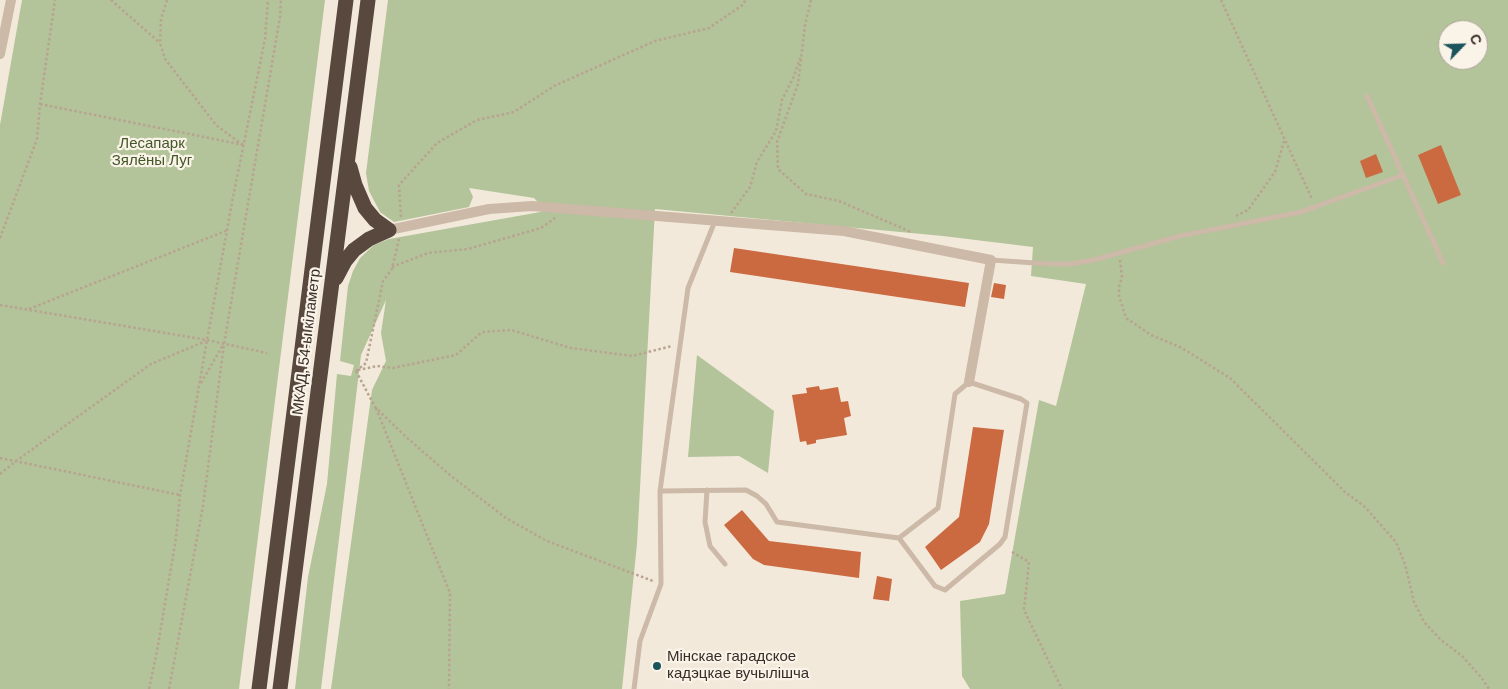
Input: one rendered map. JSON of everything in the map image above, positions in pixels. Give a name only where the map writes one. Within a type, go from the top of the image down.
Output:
[{"type":"highway","name":"МКАД, 54-ы кіламетр","points":[[259,689],[346,0]]},
{"type":"highway","name":"МКАД, 54-ы кіламетр","points":[[280,689],[368,0]]},
{"type":"highway","points":[[348,160],[354,185],[365,208],[375,220],[395,229]]},
{"type":"highway","points":[[331,289],[345,261],[354,250],[369,238],[395,229]]},
{"type":"street","points":[[0,54],[11,0]]},
{"type":"street","points":[[395,229],[498,208],[532,206],[844,231],[991,260],[970,382]]},
{"type":"lane","points":[[1367,96],[1443,263]]},
{"type":"lane","points":[[991,260],[1070,264],[1094,260],[1180,236],[1316,208],[1403,175]]},
{"type":"lane","points":[[634,689],[640,641],[661,584],[660,491],[688,288],[715,221]]},
{"type":"lane","points":[[660,491],[746,490],[766,504],[778,522],[899,538],[936,586],[945,590],[1000,544],[1005,537],[1027,403],[1021,399],[970,382],[955,394],[938,508],[899,538]]},
{"type":"lane","points":[[707,490],[705,522],[710,546],[724,564]]},
{"type":"path","points":[[0,238],[38,139],[40,104],[55,0]]},
{"type":"path","points":[[111,0],[160,43]]},
{"type":"path","points":[[167,0],[161,19],[160,43],[165,59],[216,125],[244,145]]},
{"type":"path","points":[[149,689],[173,557],[180,495],[207,340],[265,39],[268,0]]},
{"type":"path","points":[[169,689],[203,506],[224,344],[282,0]]},
{"type":"path","points":[[356,371],[366,363],[383,281],[392,267],[400,185],[437,143],[477,120],[514,112],[554,86],[655,41],[709,28],[744,4],[745,0]]},
{"type":"path","points":[[811,0],[805,25],[798,84],[777,142],[778,169],[806,194],[839,202],[919,236]]},
{"type":"path","points":[[1221,0],[1316,208]]},
{"type":"path","points":[[727,222],[733,208],[750,187],[757,162],[776,130],[782,100],[794,76],[802,51]]},
{"type":"path","points":[[40,104],[244,145]]},
{"type":"path","points":[[1231,218],[1248,210],[1274,172],[1285,140]]},
{"type":"path","points":[[392,267],[428,252],[468,249],[542,228],[569,210]]},
{"type":"path","points":[[29,310],[228,230]]},
{"type":"path","points":[[1119,253],[1122,276],[1119,296],[1126,318],[1151,335],[1189,352],[1230,378],[1345,492],[1365,507],[1396,542],[1405,564],[1414,602],[1424,622],[1440,640],[1462,656],[1489,689]]},
{"type":"path","points":[[0,305],[207,340],[267,353]]},
{"type":"path","points":[[356,371],[377,366],[393,368],[456,355],[482,332],[511,330],[571,348],[632,356],[680,344]]},
{"type":"path","points":[[0,474],[150,364],[207,340]]},
{"type":"path","points":[[200,384],[224,344]]},
{"type":"path","points":[[356,371],[375,407],[450,593],[449,689]]},
{"type":"path","points":[[375,407],[451,476],[506,518],[547,541],[661,584]]},
{"type":"path","points":[[0,458],[180,495]]},
{"type":"path","points":[[1012,552],[1029,562],[1024,610],[1062,689]]},
{"type":"green space","name":"Лесапарк Зялёны Луг","points":[[22,0],[325,0],[239,689],[0,689],[0,125]]},
{"type":"green space","points":[[388,0],[1508,0],[1508,689],[970,689],[962,676],[960,601],[1005,594],[1039,400],[1056,406],[1086,284],[1031,276],[1033,247],[943,236],[655,209],[637,544],[622,689],[331,689],[372,390],[386,361],[381,333],[386,300],[361,355],[321,689],[295,689],[308,577],[327,484],[337,374],[351,376],[354,365],[340,361],[348,286],[353,271],[360,258],[374,245],[389,239],[546,211],[534,198],[469,188],[473,197],[469,207],[394,222],[380,212],[369,191],[366,173]]},
{"type":"green space","points":[[697,355],[774,411],[768,473],[739,456],[688,457]]},
{"type":"building","points":[[1441,145],[1461,195],[1438,204],[1418,155]]},
{"type":"building","points":[[1376,154],[1383,172],[1366,178],[1360,161]]},
{"type":"building","points":[[734,248],[969,283],[965,307],[730,272]]},
{"type":"building","points":[[994,283],[1006,285],[1004,299],[991,297]]},
{"type":"building","points":[[819,386],[820,390],[838,387],[841,402],[848,401],[851,416],[844,418],[847,435],[816,440],[816,443],[807,445],[806,441],[800,442],[792,395],[807,393],[806,388]]},
{"type":"building","points":[[973,427],[1004,430],[989,524],[980,542],[941,570],[925,547],[959,517]]},
{"type":"building","points":[[742,510],[769,541],[861,552],[859,578],[764,565],[753,559],[724,525]]},
{"type":"building","points":[[877,576],[892,579],[889,601],[873,599]]},
{"type":"place","name":"Мінскае гарадское кадэцкае вучылішча","points":[[657,666]]}]
